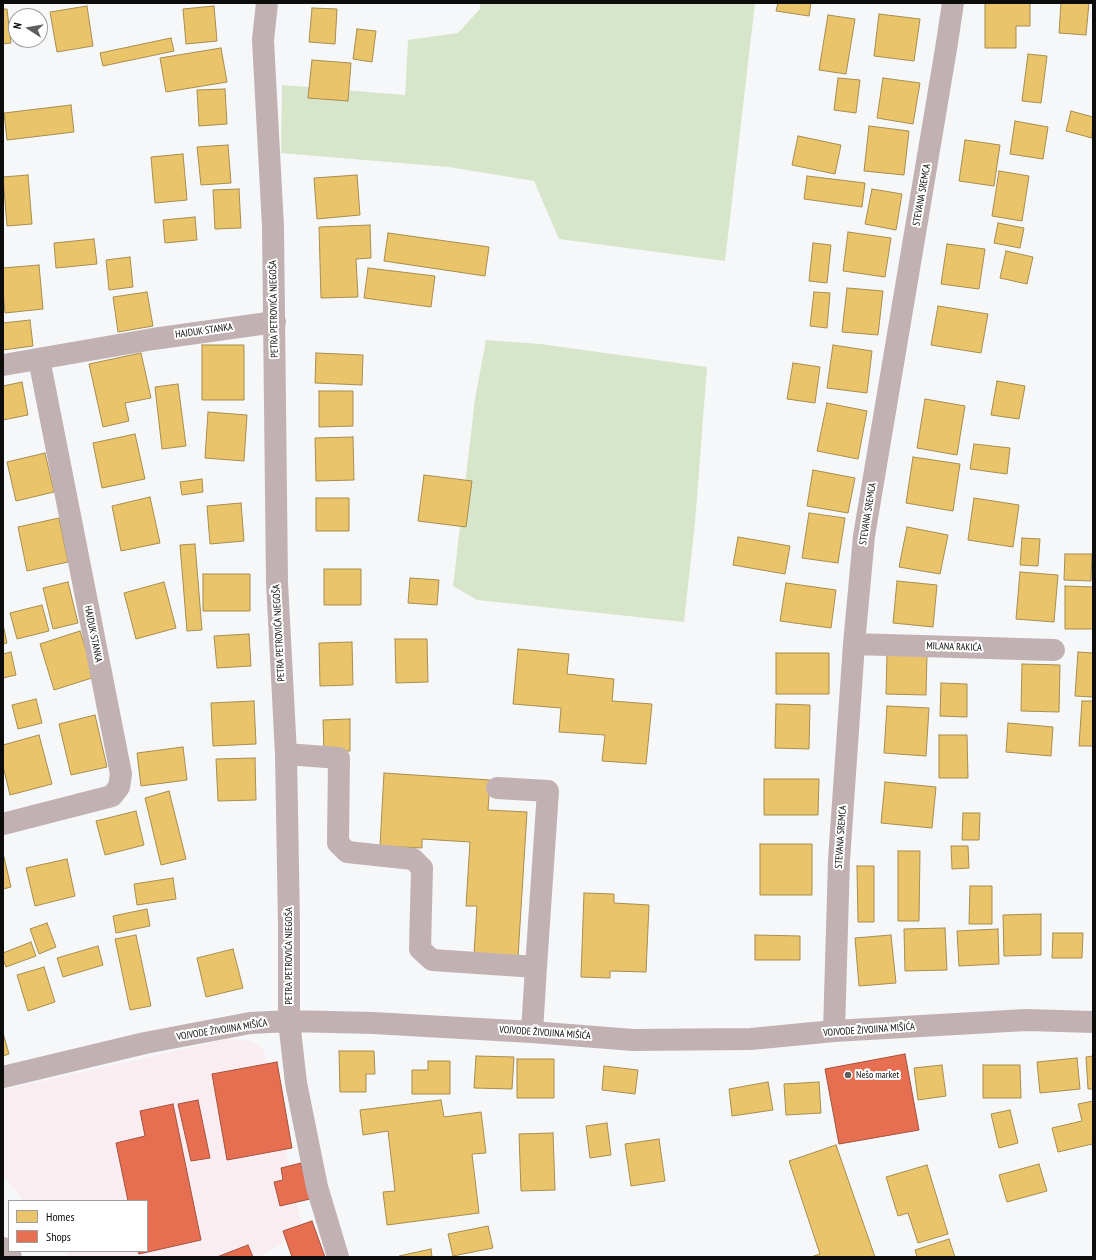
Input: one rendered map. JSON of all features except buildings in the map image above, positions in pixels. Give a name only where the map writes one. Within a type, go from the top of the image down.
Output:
[{"type":"street","name":"PETRA PETROVIĆA NJEGOŠA","points":[[267,3],[263,40],[273,227],[277,582],[286,754],[289,1021],[296,1083],[317,1187],[338,1257]]},
{"type":"street","name":"STEVANA SREMCA","points":[[834,1031],[839,860],[854,644],[864,536],[953,3]]},
{"type":"street","name":"HAJDUK STANKA","points":[[3,365],[153,339],[275,322]]},
{"type":"street","name":"HAJDUK STANKA","points":[[3,824],[112,796],[119,787],[121,774],[39,359]]},
{"type":"street","name":"MILANA RAKIĆA","points":[[854,644],[1054,650]]},
{"type":"street","points":[[286,754],[338,758],[338,843],[347,852],[413,859],[422,868],[420,949],[432,960],[536,967]]},
{"type":"street","points":[[497,788],[548,791],[532,1032]]},
{"type":"street","name":"VOJVODE ŽIVOJINA MIŠIĆA","points":[[3,1077],[145,1043],[250,1024],[289,1021],[373,1023],[641,1040],[751,1039],[834,1031],[1026,1020],[1093,1022]]},
{"type":"street","points":[[3,1248],[11,1257]]},
{"type":"shaded area","points":[[227,1039],[251,1041],[263,1049],[303,1231],[259,1257],[68,1257],[65,1252],[148,1252],[148,1200],[23,1200],[3,1175],[3,1090]]},
{"type":"green space","points":[[480,3],[755,3],[725,261],[559,239],[534,181],[449,167],[281,153],[282,85],[405,95],[408,40],[458,33],[480,9]]},
{"type":"green space","points":[[486,340],[540,344],[707,367],[695,523],[684,622],[477,600],[453,586],[475,399]]},
{"type":"place","name":"Nešo market","points":[[848,1075]]}]
